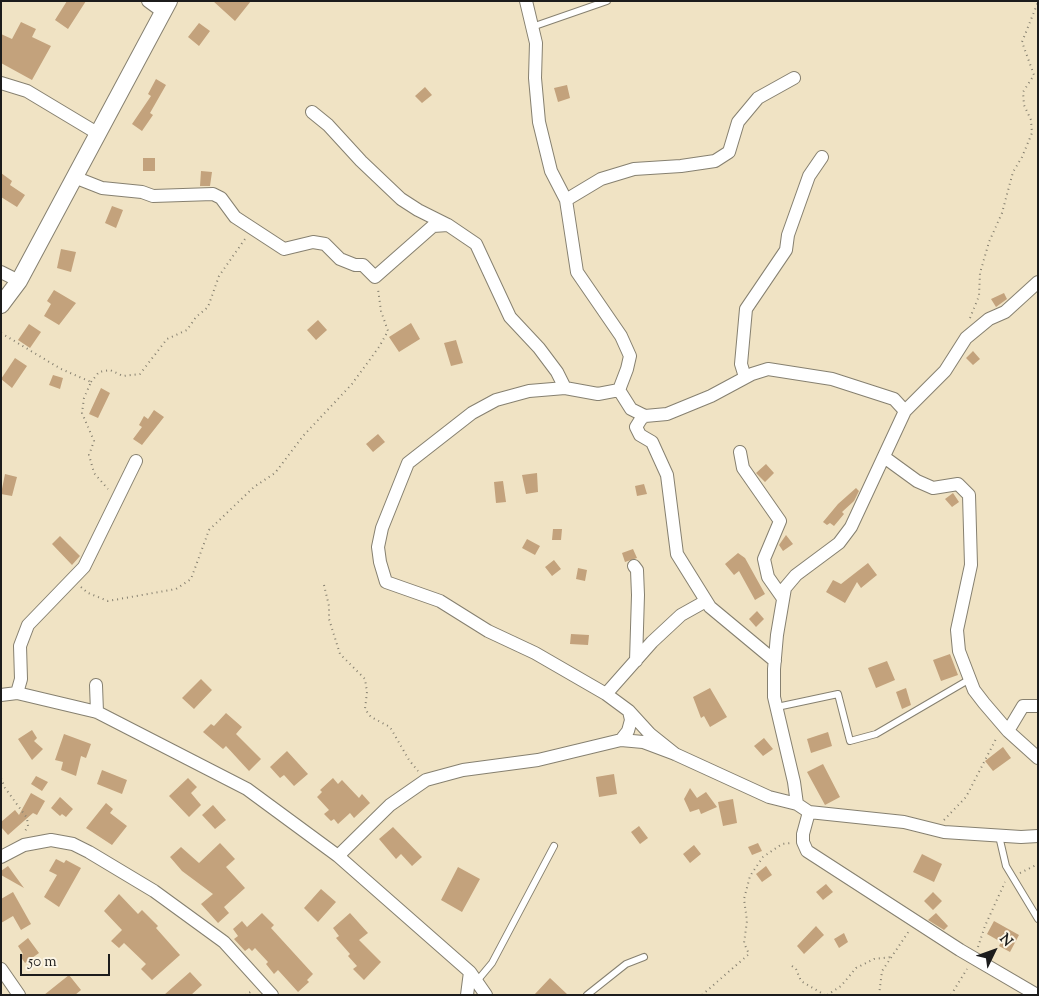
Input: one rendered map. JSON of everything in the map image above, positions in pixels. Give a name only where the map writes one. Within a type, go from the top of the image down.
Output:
[{"type":"street","points":[[1,305],[19,282],[166,6],[148,1]]},
{"type":"street","points":[[526,1],[536,43],[534,78],[539,122],[551,171],[566,200],[577,272],[622,336],[630,356],[619,390],[631,410],[645,416]]},
{"type":"street","points":[[566,200],[601,179],[634,169],[681,166],[715,160],[728,152],[738,122],[758,98],[794,78]]},
{"type":"street","points":[[1,83],[27,92],[97,133]]},
{"type":"street","points":[[312,112],[328,125],[361,161],[401,199],[448,225],[476,244],[510,317],[557,372],[565,388]]},
{"type":"street","points":[[746,377],[741,364],[746,309],[786,250],[788,235],[809,176],[822,157]]},
{"type":"street","points":[[74,177],[102,188],[142,192],[153,196],[213,194],[221,198],[235,217],[284,249],[313,242],[325,244],[340,259],[355,266],[363,265],[375,277],[433,226],[448,225]]},
{"type":"street","points":[[1,272],[19,282]]},
{"type":"street","points":[[798,804],[774,698],[774,661],[782,597],[785,588],[796,575],[839,543],[851,527],[905,411],[945,371],[966,338],[989,319],[1005,312],[1038,282]]},
{"type":"street","points":[[774,661],[710,607],[677,554],[667,475],[652,442],[640,436],[636,427],[640,419],[645,416],[666,414],[712,396],[746,377],[768,369],[832,379],[894,399],[905,411]]},
{"type":"street","points":[[619,390],[598,394],[565,388],[529,391],[496,400],[472,413],[408,463],[382,528],[378,547],[380,562],[386,582],[440,601],[488,631],[535,653],[606,694],[628,711],[650,734],[675,754]]},
{"type":"street","points":[[740,452],[743,468],[780,521],[764,559],[768,577],[782,597]]},
{"type":"street","points":[[884,457],[933,488],[958,484],[969,495],[972,524],[970,565],[957,630],[959,651],[974,690],[1006,728],[1038,758]]},
{"type":"street","points":[[17,693],[21,679],[20,646],[28,625],[84,567],[136,461]]},
{"type":"street","points":[[634,566],[637,570],[638,595],[636,661]]},
{"type":"street","points":[[606,694],[681,615],[706,601]]},
{"type":"street","points":[[96,685],[97,712]]},
{"type":"street","points":[[1,695],[17,693],[97,712],[247,789],[338,856],[474,976],[486,995]]},
{"type":"street","points":[[1006,728],[1023,706],[1038,706]]},
{"type":"street","points":[[621,740],[628,732],[631,720],[628,711]]},
{"type":"street","points":[[338,856],[390,805],[426,780],[463,770],[538,760],[621,740],[643,742],[675,754],[769,797],[798,804],[809,812],[904,822],[933,829],[999,836],[1038,836]]},
{"type":"street","points":[[809,812],[803,842],[807,850],[826,865],[974,958],[1037,995]]},
{"type":"street","points":[[5,855],[24,845],[51,840],[73,844],[89,852],[154,891],[224,942],[272,995]]},
{"type":"street","points":[[1,968],[19,995]]},
{"type":"street","points":[[467,995],[474,976]]},
{"type":"lane","points":[[532,27],[607,1]]},
{"type":"lane","points":[[777,707],[838,694],[850,741],[876,734],[970,679]]},
{"type":"lane","points":[[999,836],[1006,866],[1038,919]]},
{"type":"lane","points":[[474,976],[492,963],[554,846]]},
{"type":"lane","points":[[587,995],[626,964],[644,957]]},
{"type":"path","points":[[966,338],[972,310],[979,296],[980,273],[989,242],[1002,213],[1013,172],[1022,157],[1032,133],[1031,120],[1024,105],[1023,92],[1034,76],[1022,42],[1038,2]]},
{"type":"path","points":[[112,509],[107,488],[94,473],[89,455],[94,441],[82,413],[84,398],[91,382],[98,372],[110,370],[123,376],[140,374],[166,339],[187,330],[196,316],[208,307],[219,276],[252,228]]},
{"type":"path","points":[[72,580],[88,593],[108,601],[176,589],[191,578],[209,530],[254,487],[275,473],[304,436],[352,384],[388,331],[381,311],[381,298],[375,277]]},
{"type":"path","points":[[1,333],[61,369],[91,382]]},
{"type":"path","points":[[324,585],[329,606],[329,619],[340,654],[365,679],[365,709],[371,717],[390,727],[409,760],[426,780]]},
{"type":"path","points":[[933,829],[966,797],[1006,728]]},
{"type":"path","points":[[1,778],[9,794],[27,818],[28,826],[5,855]]},
{"type":"path","points":[[702,995],[749,954],[744,943],[747,922],[744,899],[750,876],[763,857],[782,844],[803,842]]},
{"type":"path","points":[[951,995],[974,958],[1005,882],[1038,864]]},
{"type":"path","points":[[879,995],[882,971],[916,921]]},
{"type":"path","points":[[792,966],[796,969],[802,980],[826,995],[841,986],[856,968],[874,959],[892,956]]},
{"type":"building","points":[[67,1],[86,1],[68,29],[55,20]]},
{"type":"building","points":[[213,1],[251,1],[235,21]]},
{"type":"building","points":[[21,22],[36,29],[32,37],[51,46],[32,80],[1,63],[1,34],[12,39]]},
{"type":"building","points":[[199,23],[210,31],[199,46],[188,37]]},
{"type":"building","points":[[156,79],[166,85],[150,113],[153,115],[142,131],[132,124],[151,96],[148,94]]},
{"type":"building","points":[[567,85],[570,98],[558,102],[554,88]]},
{"type":"building","points":[[425,87],[432,95],[422,103],[415,96]]},
{"type":"building","points":[[143,158],[155,158],[155,171],[143,171]]},
{"type":"building","points":[[201,171],[212,172],[210,186],[200,186]]},
{"type":"building","points":[[1,173],[12,181],[10,185],[25,195],[17,207],[1,197]]},
{"type":"building","points":[[112,206],[123,210],[116,228],[105,223]]},
{"type":"building","points":[[61,249],[76,252],[71,272],[57,268]]},
{"type":"building","points":[[54,290],[76,303],[59,325],[44,316],[51,304],[47,301]]},
{"type":"building","points":[[1004,293],[1007,299],[996,307],[991,299]]},
{"type":"building","points":[[318,320],[327,330],[316,340],[307,330]]},
{"type":"building","points":[[411,323],[420,339],[399,352],[389,337]]},
{"type":"building","points":[[29,324],[41,332],[30,348],[18,340]]},
{"type":"building","points":[[456,340],[463,363],[451,366],[444,343]]},
{"type":"building","points":[[973,351],[980,359],[973,365],[966,358]]},
{"type":"building","points":[[15,358],[27,366],[12,388],[1,379]]},
{"type":"building","points":[[53,375],[63,378],[60,389],[49,385]]},
{"type":"building","points":[[101,388],[110,393],[98,418],[89,414]]},
{"type":"building","points":[[154,410],[164,417],[142,445],[133,439],[142,427],[139,425],[144,416],[148,419]]},
{"type":"building","points":[[378,434],[385,442],[373,452],[366,444]]},
{"type":"building","points":[[766,464],[774,473],[765,482],[756,473]]},
{"type":"building","points":[[537,473],[538,492],[526,494],[522,475]]},
{"type":"building","points":[[5,474],[17,477],[12,496],[1,494]]},
{"type":"building","points":[[503,481],[506,502],[496,503],[494,482]]},
{"type":"building","points":[[644,484],[647,494],[637,496],[635,486]]},
{"type":"building","points":[[856,488],[859,491],[854,501],[842,512],[844,514],[834,526],[823,522],[838,504]]},
{"type":"building","points":[[953,493],[959,502],[952,507],[945,499]]},
{"type":"building","points":[[553,529],[562,529],[561,540],[552,540]]},
{"type":"building","points":[[786,535],[793,544],[783,551],[779,545]]},
{"type":"building","points":[[60,536],[80,556],[72,565],[52,544]]},
{"type":"building","points":[[527,539],[540,546],[535,555],[522,548]]},
{"type":"building","points":[[633,549],[637,558],[625,562],[622,553]]},
{"type":"building","points":[[738,553],[745,558],[765,594],[755,600],[739,571],[734,575],[725,564]]},
{"type":"building","points":[[554,560],[561,569],[552,576],[545,567]]},
{"type":"building","points":[[868,563],[877,575],[861,588],[857,582],[845,603],[826,592],[833,580],[841,584]]},
{"type":"building","points":[[578,568],[587,570],[585,581],[576,579]]},
{"type":"building","points":[[757,611],[764,619],[756,627],[749,619]]},
{"type":"building","points":[[571,634],[589,635],[588,645],[570,644]]},
{"type":"building","points":[[950,654],[958,675],[941,681],[933,660]]},
{"type":"building","points":[[887,661],[895,680],[876,688],[868,668]]},
{"type":"building","points":[[201,679],[212,690],[194,709],[182,698]]},
{"type":"building","points":[[710,688],[727,717],[710,727],[704,716],[701,718],[693,697]]},
{"type":"building","points":[[906,688],[911,705],[902,709],[896,692]]},
{"type":"building","points":[[226,713],[242,727],[236,734],[261,759],[249,771],[226,746],[223,749],[203,732],[211,724],[214,726]]},
{"type":"building","points":[[32,730],[37,738],[34,741],[43,749],[32,760],[18,739]]},
{"type":"building","points":[[828,732],[832,746],[811,753],[807,739]]},
{"type":"building","points":[[64,734],[91,744],[86,758],[81,756],[76,776],[61,770],[63,762],[55,760]]},
{"type":"building","points":[[764,738],[773,749],[763,756],[754,746]]},
{"type":"building","points":[[1003,747],[1011,758],[993,771],[985,761]]},
{"type":"building","points":[[287,751],[308,774],[294,786],[284,775],[280,778],[270,767]]},
{"type":"building","points":[[823,764],[840,797],[825,805],[807,772]]},
{"type":"building","points":[[102,770],[127,780],[122,794],[97,784]]},
{"type":"building","points":[[614,774],[617,794],[599,797],[596,777]]},
{"type":"building","points":[[36,776],[48,782],[42,791],[31,784]]},
{"type":"building","points":[[188,778],[197,787],[191,793],[201,805],[189,817],[169,796]]},
{"type":"building","points":[[333,778],[338,784],[342,780],[359,798],[362,794],[370,803],[354,818],[350,813],[338,824],[334,819],[331,821],[324,814],[329,810],[317,797],[322,792],[320,790]]},
{"type":"building","points":[[690,788],[697,798],[706,792],[717,807],[701,814],[699,809],[690,812],[684,799]]},
{"type":"building","points":[[31,793],[45,801],[37,815],[33,813],[8,835],[1,827],[1,822],[15,810],[19,815]]},
{"type":"building","points":[[60,797],[73,809],[66,817],[62,814],[60,816],[51,808]]},
{"type":"building","points":[[733,799],[737,823],[723,826],[718,802]]},
{"type":"building","points":[[106,803],[113,809],[110,813],[127,826],[112,845],[86,828]]},
{"type":"building","points":[[213,805],[226,820],[215,829],[202,815]]},
{"type":"building","points":[[639,826],[648,838],[640,844],[631,832]]},
{"type":"building","points":[[393,827],[422,857],[412,866],[401,854],[396,859],[379,839]]},
{"type":"building","points":[[220,843],[235,859],[226,867],[245,888],[224,907],[229,913],[218,923],[201,904],[213,894],[182,871],[170,857],[181,847],[199,863]]},
{"type":"building","points":[[758,843],[762,851],[752,855],[748,847]]},
{"type":"building","points":[[694,845],[701,854],[690,863],[683,854]]},
{"type":"building","points":[[922,854],[942,864],[934,882],[913,872]]},
{"type":"building","points":[[56,859],[64,863],[66,860],[81,868],[59,907],[44,897],[57,875],[49,871]]},
{"type":"building","points":[[8,866],[24,888],[1,875],[1,871]]},
{"type":"building","points":[[766,866],[772,875],[762,882],[756,874]]},
{"type":"building","points":[[458,867],[480,879],[462,912],[441,900]]},
{"type":"building","points":[[826,884],[833,892],[823,900],[816,892]]},
{"type":"building","points":[[321,889],[336,902],[318,922],[304,908]]},
{"type":"building","points":[[13,892],[31,924],[21,930],[13,916],[1,923],[1,899]]},
{"type":"building","points":[[933,892],[942,901],[933,910],[924,901]]},
{"type":"building","points":[[119,894],[138,914],[142,910],[158,926],[156,928],[180,955],[152,980],[141,969],[146,964],[124,943],[119,948],[111,941],[122,930],[104,911]]},
{"type":"building","points":[[262,913],[274,925],[271,928],[313,974],[307,980],[309,982],[298,992],[278,970],[274,974],[266,964],[268,962],[255,948],[252,951],[249,948],[245,951],[234,939],[238,936],[233,929],[242,921],[247,927]]},
{"type":"building","points":[[350,913],[368,933],[359,940],[381,962],[364,980],[353,969],[357,966],[348,956],[350,954],[336,938],[339,936],[333,928]]},
{"type":"building","points":[[936,913],[948,926],[944,930],[928,920]]},
{"type":"building","points":[[994,921],[1019,935],[1010,952],[999,946],[1001,942],[987,934]]},
{"type":"building","points":[[816,926],[824,935],[804,954],[797,946]]},
{"type":"building","points":[[844,933],[848,942],[839,948],[834,939]]},
{"type":"building","points":[[28,938],[39,953],[25,963],[20,956],[23,954],[18,946]]},
{"type":"building","points":[[190,972],[202,985],[191,995],[164,995]]},
{"type":"building","points":[[69,975],[81,990],[75,995],[44,995]]},
{"type":"building","points":[[550,978],[568,995],[534,995]]}]
